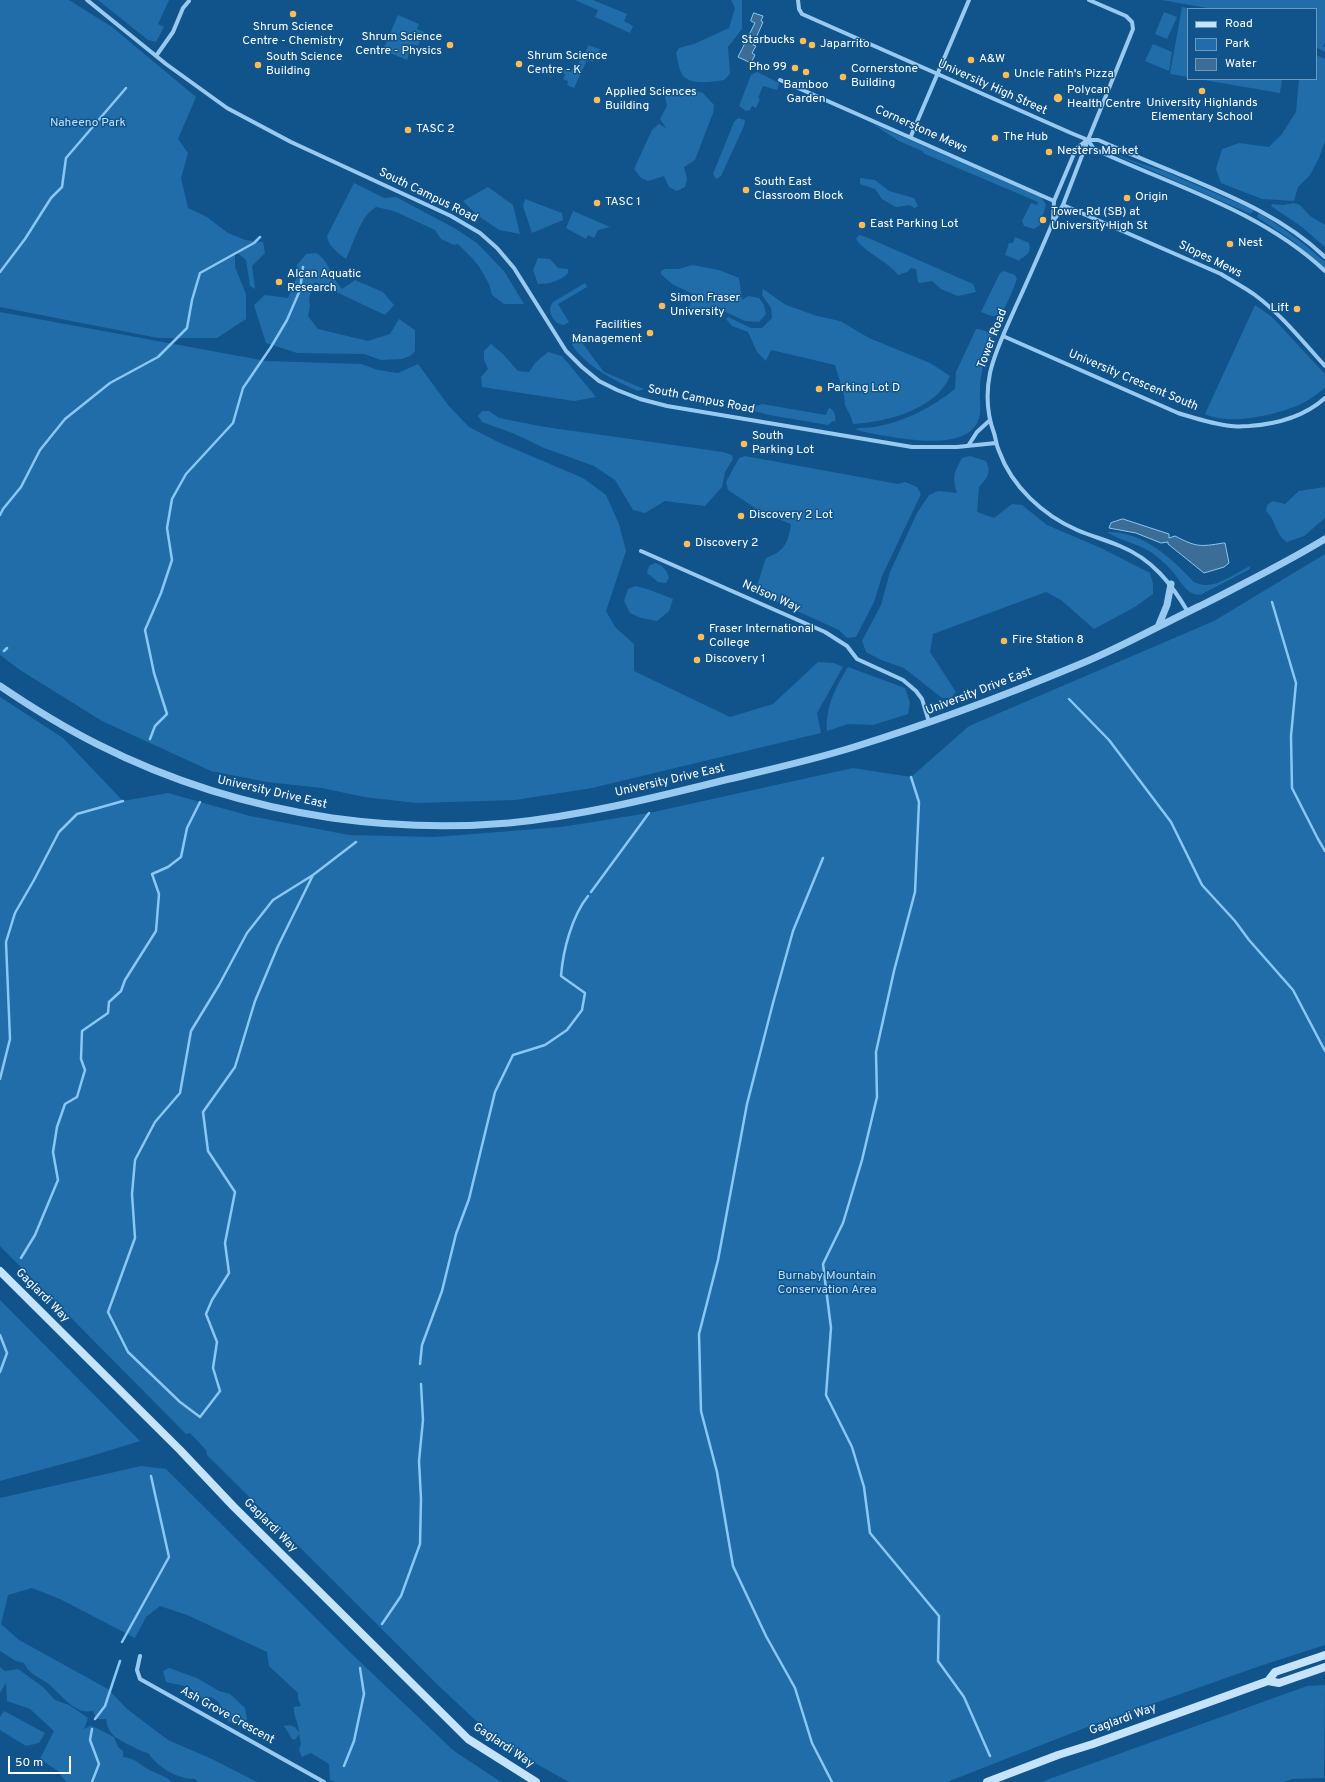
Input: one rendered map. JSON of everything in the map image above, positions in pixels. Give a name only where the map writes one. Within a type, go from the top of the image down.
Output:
[{"type":"main road","name":"Gaglardi Way","points":[[0,1271],[180,1450],[234,1507],[468,1739],[536,1782]]},
{"type":"main road","name":"Gaglardi Way","points":[[1268,1681],[1275,1672],[1325,1655]]},
{"type":"main road","name":"Gaglardi Way","points":[[987,1782],[1058,1755],[1094,1744],[1268,1681],[1279,1683],[1325,1667]]},
{"type":"street","name":"South Campus Road","points":[[87,0],[206,95],[227,108],[291,142],[451,216],[480,234],[497,248],[514,268],[566,351],[599,381],[617,390],[640,399],[666,406],[899,445],[934,448],[996,443]]},
{"type":"street","name":"University High Street","points":[[798,0],[799,9],[802,14],[1088,140],[1098,140],[1223,192],[1258,209],[1292,229],[1325,256]]},
{"type":"street","points":[[911,136],[969,0]]},
{"type":"street","name":"Tower Road","points":[[1089,0],[1126,16],[1132,22],[1133,29],[1063,205],[1053,222],[1003,336],[990,373],[988,386],[989,421],[1005,464],[1029,499],[1051,516],[1077,530],[1132,551],[1156,568],[1171,584],[1188,612]]},
{"type":"street","points":[[156,56],[173,32],[183,8],[189,1]]},
{"type":"street","name":"Cornerstone Mews","points":[[780,80],[911,136],[1054,201]]},
{"type":"street","name":"University High Street","points":[[1088,140],[1094,149],[1193,191],[1252,219],[1285,239],[1325,271]]},
{"type":"street","name":"Tower Road","points":[[1053,222],[1054,201],[1076,149],[1088,140]]},
{"type":"street","name":"Slopes Mews","points":[[1063,205],[1220,274],[1239,285],[1272,309],[1325,366]]},
{"type":"street","name":"University Crescent South","points":[[1003,336],[1178,413],[1207,422],[1233,427],[1263,425],[1289,419],[1308,410],[1325,398]]},
{"type":"street","points":[[968,446],[977,432],[989,421]]},
{"type":"street","name":"University Drive East","points":[[0,686],[38,711],[96,744],[140,764],[187,782],[276,807],[333,818],[398,824],[432,825],[510,823],[594,810],[807,761],[929,723],[1072,668],[1266,574],[1325,539]]},
{"type":"street","name":"Nelson Way","points":[[641,551],[825,632],[847,646],[857,659],[902,680],[916,690],[922,699],[929,723]]},
{"type":"street","points":[[1158,627],[1167,605],[1171,584]]},
{"type":"street","name":"Ash Grove Crescent","points":[[140,1656],[137,1670],[140,1679],[324,1782]]},
{"type":"green space","name":"Naheeno Park","points":[[0,0],[69,0],[112,27],[196,97],[178,139],[188,153],[181,178],[188,208],[207,217],[228,233],[245,240],[263,242],[265,253],[252,266],[255,289],[250,286],[246,260],[235,251],[235,267],[246,294],[246,319],[217,338],[158,338],[0,307]]},
{"type":"green space","points":[[98,0],[169,0],[158,24],[164,27],[156,42],[148,40]]},
{"type":"green space","points":[[575,0],[593,0],[627,14],[624,21],[633,26],[630,33],[595,17],[598,10]]},
{"type":"green space","points":[[731,0],[742,0],[742,29],[728,47],[730,74],[724,80],[715,82],[698,82],[688,80],[681,72],[676,53],[679,48],[694,44],[729,28],[735,8]]},
{"type":"green space","points":[[1162,0],[1325,0],[1325,42],[1323,46],[1325,47],[1325,52],[1317,48],[1317,8],[1207,8]]},
{"type":"green space","points":[[1182,7],[1187,8],[1187,77],[1170,74]]},
{"type":"green space","points":[[1164,12],[1177,17],[1167,39],[1155,34]]},
{"type":"green space","points":[[398,15],[419,24],[417,29],[424,32],[418,46],[412,44],[407,60],[383,50]]},
{"type":"green space","points":[[1153,44],[1172,52],[1169,71],[1145,61]]},
{"type":"green space","points":[[587,45],[600,49],[593,62],[587,60],[574,88],[567,85],[568,81],[563,79],[565,75],[563,72],[565,69],[571,72],[575,64],[578,65],[581,57],[578,55],[580,52],[585,54]]},
{"type":"green space","points":[[1317,55],[1325,59],[1325,141],[1319,158],[1310,175],[1298,187],[1294,201],[1262,199],[1221,183],[1216,169],[1222,149],[1239,143],[1269,147],[1282,134],[1296,112],[1299,80],[1317,80]]},
{"type":"green space","points":[[757,72],[779,83],[777,90],[763,86],[756,108],[752,106],[750,110],[746,111],[739,106],[751,75]]},
{"type":"green space","points":[[1204,80],[1282,80],[1280,93]]},
{"type":"green space","points":[[685,88],[703,93],[714,105],[713,113],[695,160],[684,167],[687,178],[685,187],[677,191],[669,187],[664,176],[648,181],[641,178],[634,169],[652,130],[659,124],[666,128],[660,119],[667,106],[665,96],[672,89]]},
{"type":"green space","points":[[738,118],[745,120],[744,126],[721,176],[716,179],[713,174],[734,122]]},
{"type":"green space","points":[[873,124],[1041,197],[1046,205],[1040,225],[1034,229],[1024,226],[1022,221],[1031,203],[1037,205],[1038,202],[925,154],[922,151],[899,141]]},
{"type":"green space","points":[[1100,148],[1164,171],[1254,210],[1251,214]]},
{"type":"green space","points":[[860,178],[875,180],[889,191],[914,198],[918,206],[915,208],[909,205],[896,207],[882,199],[875,189],[860,184]]},
{"type":"green space","points":[[354,183],[384,198],[396,197],[456,229],[477,243],[504,271],[524,304],[504,304],[492,295],[489,284],[480,268],[458,244],[454,245],[441,239],[435,230],[394,211],[376,207],[370,211],[358,230],[346,259],[331,246],[327,236]]},
{"type":"green space","points":[[488,187],[513,205],[520,234],[499,230],[477,215],[463,201]]},
{"type":"green space","points":[[525,199],[562,213],[563,220],[532,233],[523,206]]},
{"type":"green space","points":[[1294,203],[1300,205],[1310,216],[1325,225],[1325,247],[1302,227],[1271,206],[1272,204],[1283,205]]},
{"type":"green space","points":[[573,211],[610,227],[598,230],[594,238],[588,235],[586,239],[566,228]]},
{"type":"green space","points":[[1259,213],[1293,236],[1317,255],[1325,262],[1325,269],[1293,241],[1257,217]]},
{"type":"green space","points":[[859,235],[973,284],[976,292],[958,296],[941,289],[932,281],[920,283],[918,282],[916,269],[911,268],[907,272],[898,275],[888,265],[860,244],[856,239]]},
{"type":"green space","points":[[1015,237],[1029,243],[1030,246],[1028,253],[1020,259],[1020,261],[1005,255],[1009,243],[1013,243]]},
{"type":"green space","points":[[316,253],[324,260],[338,285],[342,289],[355,280],[383,292],[394,305],[385,315],[315,282],[309,298],[310,306],[308,316],[318,329],[368,341],[390,334],[399,319],[415,330],[415,351],[410,356],[402,359],[381,360],[364,354],[297,353],[266,343],[254,305],[265,295],[288,298],[297,277],[297,265],[306,254]]},
{"type":"green space","points":[[538,258],[550,259],[558,268],[568,269],[568,273],[554,282],[538,284],[533,270]]},
{"type":"green space","points":[[692,265],[719,270],[739,278],[742,300],[749,296],[759,298],[764,305],[766,314],[759,322],[745,321],[715,307],[703,309],[691,316],[689,307],[695,295],[672,284],[661,274],[661,271],[665,269],[679,269]]},
{"type":"green space","points":[[1004,271],[1015,275],[1017,279],[1005,307],[997,315],[990,316],[981,312],[1000,273]]},
{"type":"green space","points":[[585,283],[587,287],[558,304],[569,322],[564,325],[557,323],[550,313],[550,308],[553,302]]},
{"type":"green space","points":[[763,289],[786,305],[817,316],[840,321],[869,338],[930,363],[950,376],[943,388],[934,398],[922,406],[895,417],[853,424],[845,405],[844,395],[835,365],[771,350],[766,361],[757,352],[748,332],[732,326],[726,319],[728,317],[751,328],[762,328],[772,318],[771,308],[762,295]]},
{"type":"green space","points":[[1255,305],[1272,317],[1325,374],[1325,388],[1299,405],[1252,418],[1226,419],[1205,414]]},
{"type":"green space","points":[[0,312],[266,361],[361,364],[378,370],[398,373],[418,364],[448,405],[469,427],[498,442],[583,478],[606,495],[619,524],[626,551],[606,611],[615,627],[634,644],[634,671],[730,717],[773,704],[818,662],[834,663],[843,667],[817,713],[821,733],[592,788],[515,800],[417,803],[364,797],[322,788],[267,782],[211,771],[102,721],[20,670],[0,655]]},
{"type":"green space","points":[[976,329],[985,331],[992,336],[981,376],[980,415],[972,430],[960,437],[926,441],[888,436],[855,429],[885,425],[906,418],[927,408],[955,389],[956,372]]},
{"type":"green space","points":[[577,336],[604,372],[644,389],[638,391],[611,378],[594,367],[578,353],[572,345],[572,338]]},
{"type":"green space","points":[[491,344],[503,354],[518,371],[529,372],[536,362],[548,352],[562,356],[596,397],[574,401],[482,387],[481,377],[488,369],[484,360],[484,351]]},
{"type":"green space","points":[[762,404],[826,415],[828,409],[830,408],[835,414],[835,422],[833,421],[828,425],[769,415],[748,409]]},
{"type":"green space","points":[[482,411],[489,411],[499,418],[545,427],[723,452],[732,455],[733,459],[725,472],[722,487],[705,506],[665,501],[645,513],[633,510],[615,480],[594,466],[544,448],[515,434],[482,422],[478,416]]},
{"type":"green space","points":[[745,456],[898,484],[905,482],[917,487],[921,494],[882,576],[874,602],[856,637],[847,638],[839,630],[755,592],[766,558],[778,552],[784,546],[787,541],[791,524],[763,513],[728,490],[726,482],[739,458]]},
{"type":"green space","points":[[970,456],[986,461],[989,469],[988,475],[979,487],[977,512],[994,518],[1012,504],[1022,505],[1047,525],[1101,548],[1150,573],[1153,584],[1153,594],[1135,607],[1094,629],[1061,600],[1046,592],[933,634],[930,652],[956,692],[951,698],[942,698],[904,668],[881,660],[866,652],[862,641],[881,605],[890,572],[917,513],[929,495],[938,491],[957,493],[954,478],[956,471],[962,458]]},
{"type":"green space","points":[[1325,487],[1325,518],[1304,536],[1287,542],[1280,535],[1266,511],[1267,505],[1273,501],[1285,504],[1299,491]]},
{"type":"green space","points":[[1107,532],[1133,536],[1144,541],[1166,555],[1194,582],[1201,585],[1208,585],[1223,581],[1250,566],[1250,569],[1202,594],[1197,595],[1188,591],[1170,568],[1148,550]]},
{"type":"green space","name":"Burnaby Mountain Conservation Area","points":[[1325,554],[1325,1645],[1260,1666],[1095,1724],[947,1782],[569,1782],[501,1744],[440,1687],[207,1455],[206,1450],[190,1433],[186,1434],[0,1246],[0,697],[63,738],[123,801],[168,793],[250,816],[349,835],[435,837],[561,827],[649,813],[853,768],[911,777],[969,726],[1214,621]]},
{"type":"green space","points":[[655,563],[664,568],[667,573],[669,578],[666,583],[658,582],[647,573],[649,566]]},
{"type":"green space","points":[[636,586],[673,599],[669,611],[657,621],[641,618],[630,613],[624,601],[628,589]]},
{"type":"green space","points":[[848,667],[905,688],[910,703],[908,714],[873,725],[848,724],[827,731],[828,714],[832,698]]},
{"type":"green space","points":[[0,1300],[140,1441],[0,1481]]},
{"type":"green space","points":[[141,1466],[166,1469],[356,1658],[454,1751],[501,1782],[335,1782],[330,1780],[329,1764],[311,1753],[302,1757],[299,1750],[301,1743],[299,1734],[295,1740],[292,1739],[284,1726],[290,1725],[295,1727],[299,1733],[294,1707],[301,1706],[298,1699],[298,1693],[269,1666],[267,1652],[187,1615],[160,1606],[146,1617],[135,1638],[60,1599],[32,1588],[8,1595],[1,1624],[19,1640],[108,1689],[127,1709],[168,1740],[212,1759],[257,1782],[198,1782],[195,1779],[182,1777],[169,1772],[157,1763],[148,1753],[131,1746],[114,1736],[108,1728],[106,1719],[96,1719],[93,1711],[79,1710],[73,1707],[52,1687],[31,1672],[24,1663],[16,1661],[0,1651],[0,1498]]},
{"type":"green space","points":[[0,1667],[5,1671],[18,1669],[43,1687],[55,1700],[69,1705],[88,1718],[84,1729],[92,1726],[114,1737],[118,1747],[123,1751],[123,1757],[133,1760],[172,1782],[66,1782],[58,1771],[40,1759],[54,1731],[30,1709],[7,1701],[6,1683],[0,1693]]},
{"type":"green space","points":[[169,1668],[197,1678],[219,1691],[230,1694],[245,1708],[247,1719],[244,1724],[233,1724],[229,1722],[222,1712],[219,1702],[211,1697],[202,1699],[189,1687],[166,1682],[163,1671]]},
{"type":"green space","points":[[1325,1685],[1324,1778],[1292,1779],[1284,1782],[1041,1782],[1307,1686]]},
{"type":"green space","points":[[4,1711],[45,1733],[39,1743],[26,1746],[0,1730],[0,1717]]},
{"type":"water","points":[[754,13],[763,16],[761,21],[763,22],[753,45],[756,46],[752,53],[755,55],[751,63],[738,57],[755,23],[751,21]]},
{"type":"water","points":[[1123,519],[1169,534],[1169,538],[1175,536],[1193,544],[1209,545],[1225,543],[1229,563],[1224,567],[1204,573],[1168,544],[1168,542],[1161,543],[1136,533],[1109,528],[1111,523]]},
{"type":"waterway","points":[[0,272],[25,239],[51,198],[62,187],[66,158],[126,88]]},
{"type":"waterway","points":[[0,515],[21,487],[40,450],[65,419],[110,383],[158,357],[187,328],[192,300],[200,273],[254,243],[260,237]]},
{"type":"waterway","points":[[150,739],[155,726],[167,714],[154,673],[145,630],[161,593],[172,560],[167,528],[172,499],[186,474],[233,423],[243,388],[271,347],[287,320],[300,290],[303,267]]},
{"type":"waterway","points":[[1272,602],[1296,683],[1291,736],[1292,788],[1325,851]]},
{"type":"waterway","points":[[4,651],[7,648]]},
{"type":"waterway","points":[[1069,699],[1109,740],[1171,822],[1202,885],[1235,921],[1249,940],[1293,990],[1325,1051]]},
{"type":"waterway","points":[[911,777],[919,802],[915,892],[894,971],[876,1052],[877,1097],[862,1160],[843,1223],[823,1264],[831,1328],[826,1395],[852,1447],[864,1487],[870,1533],[939,1616],[938,1661],[964,1697],[990,1756]]},
{"type":"waterway","points":[[0,1079],[10,1039],[6,942],[15,913],[59,832],[77,814],[123,801]]},
{"type":"waterway","points":[[21,1258],[35,1235],[58,1180],[53,1152],[57,1127],[65,1104],[77,1097],[85,1070],[81,1059],[82,1031],[108,1013],[109,1002],[121,991],[125,980],[156,931],[159,894],[152,874],[168,867],[181,857],[187,828],[200,802]]},
{"type":"waterway","points":[[591,892],[649,813]]},
{"type":"waterway","points":[[313,875],[278,946],[255,1001],[235,1067],[203,1112],[208,1151],[235,1192],[225,1243],[229,1273],[212,1300],[206,1314],[217,1342],[213,1368],[220,1391],[200,1417],[180,1402],[128,1352],[108,1312],[135,1238],[132,1194],[135,1160],[155,1122],[180,1093],[191,1031],[219,985],[247,933],[273,900],[313,875],[356,842]]},
{"type":"waterway","points":[[823,858],[793,931],[773,1003],[747,1104],[718,1260],[699,1334],[701,1411],[717,1472],[733,1566],[766,1636],[795,1688],[812,1743],[832,1782]]},
{"type":"waterway","points":[[420,1364],[422,1345],[442,1291],[456,1234],[469,1199],[495,1092],[513,1055],[545,1045],[567,1030],[582,1010],[585,993],[561,976],[569,934],[577,913],[588,896]]},
{"type":"waterway","points":[[0,1335],[7,1353],[0,1372]]},
{"type":"waterway","points":[[382,1624],[401,1596],[420,1544],[421,1499],[419,1461],[423,1420],[421,1384]]},
{"type":"waterway","points":[[122,1642],[169,1557],[151,1476]]},
{"type":"waterway","points":[[95,1719],[105,1706],[120,1661]]},
{"type":"waterway","points":[[344,1766],[354,1741],[364,1694],[360,1668]]},
{"type":"waterway","points":[[92,1729],[90,1740],[99,1764],[92,1782]]},
{"type":"place","name":"Shrum Science Centre - Chemistry","points":[[293,14]]},
{"type":"place","name":"Starbucks","points":[[803,41]]},
{"type":"place","name":"Shrum Science Centre - Physics","points":[[450,45]]},
{"type":"place","name":"Japarrito","points":[[812,45]]},
{"type":"place","name":"A&W","points":[[971,60]]},
{"type":"place","name":"Shrum Science Centre - K","points":[[519,64]]},
{"type":"place","name":"South Science Building","points":[[258,65]]},
{"type":"place","name":"Pho 99","points":[[795,68]]},
{"type":"place","name":"Bamboo Garden","points":[[806,72]]},
{"type":"place","name":"Uncle Fatih's Pizza","points":[[1006,75]]},
{"type":"place","name":"Cornerstone Building","points":[[843,77]]},
{"type":"place","name":"University Highlands Elementary School","points":[[1202,91]]},
{"type":"place","name":"Polycan Health Centre","points":[[1058,98]]},
{"type":"place","name":"Applied Sciences Building","points":[[597,100]]},
{"type":"place","name":"TASC 2","points":[[408,130]]},
{"type":"place","name":"The Hub","points":[[995,138]]},
{"type":"place","name":"Nesters Market","points":[[1049,152]]},
{"type":"place","name":"South East Classroom Block","points":[[746,190]]},
{"type":"place","name":"Origin","points":[[1127,198]]},
{"type":"place","name":"TASC 1","points":[[597,203]]},
{"type":"place","name":"Tower Rd (SB) at University High St","points":[[1043,220]]},
{"type":"place","name":"East Parking Lot","points":[[862,225]]},
{"type":"place","name":"Nest","points":[[1230,244]]},
{"type":"place","name":"Alcan Aquatic Research","points":[[279,282]]},
{"type":"place","name":"Simon Fraser University","points":[[662,306]]},
{"type":"place","name":"Lift","points":[[1297,309]]},
{"type":"place","name":"Facilities Management","points":[[650,333]]},
{"type":"place","name":"Parking Lot D","points":[[819,389]]},
{"type":"place","name":"South Parking Lot","points":[[744,444]]},
{"type":"place","name":"Discovery 2 Lot","points":[[741,516]]},
{"type":"place","name":"Discovery 2","points":[[687,544]]},
{"type":"place","name":"Fraser International College","points":[[701,637]]},
{"type":"place","name":"Fire Station 8","points":[[1004,641]]},
{"type":"place","name":"Discovery 1","points":[[697,660]]}]
